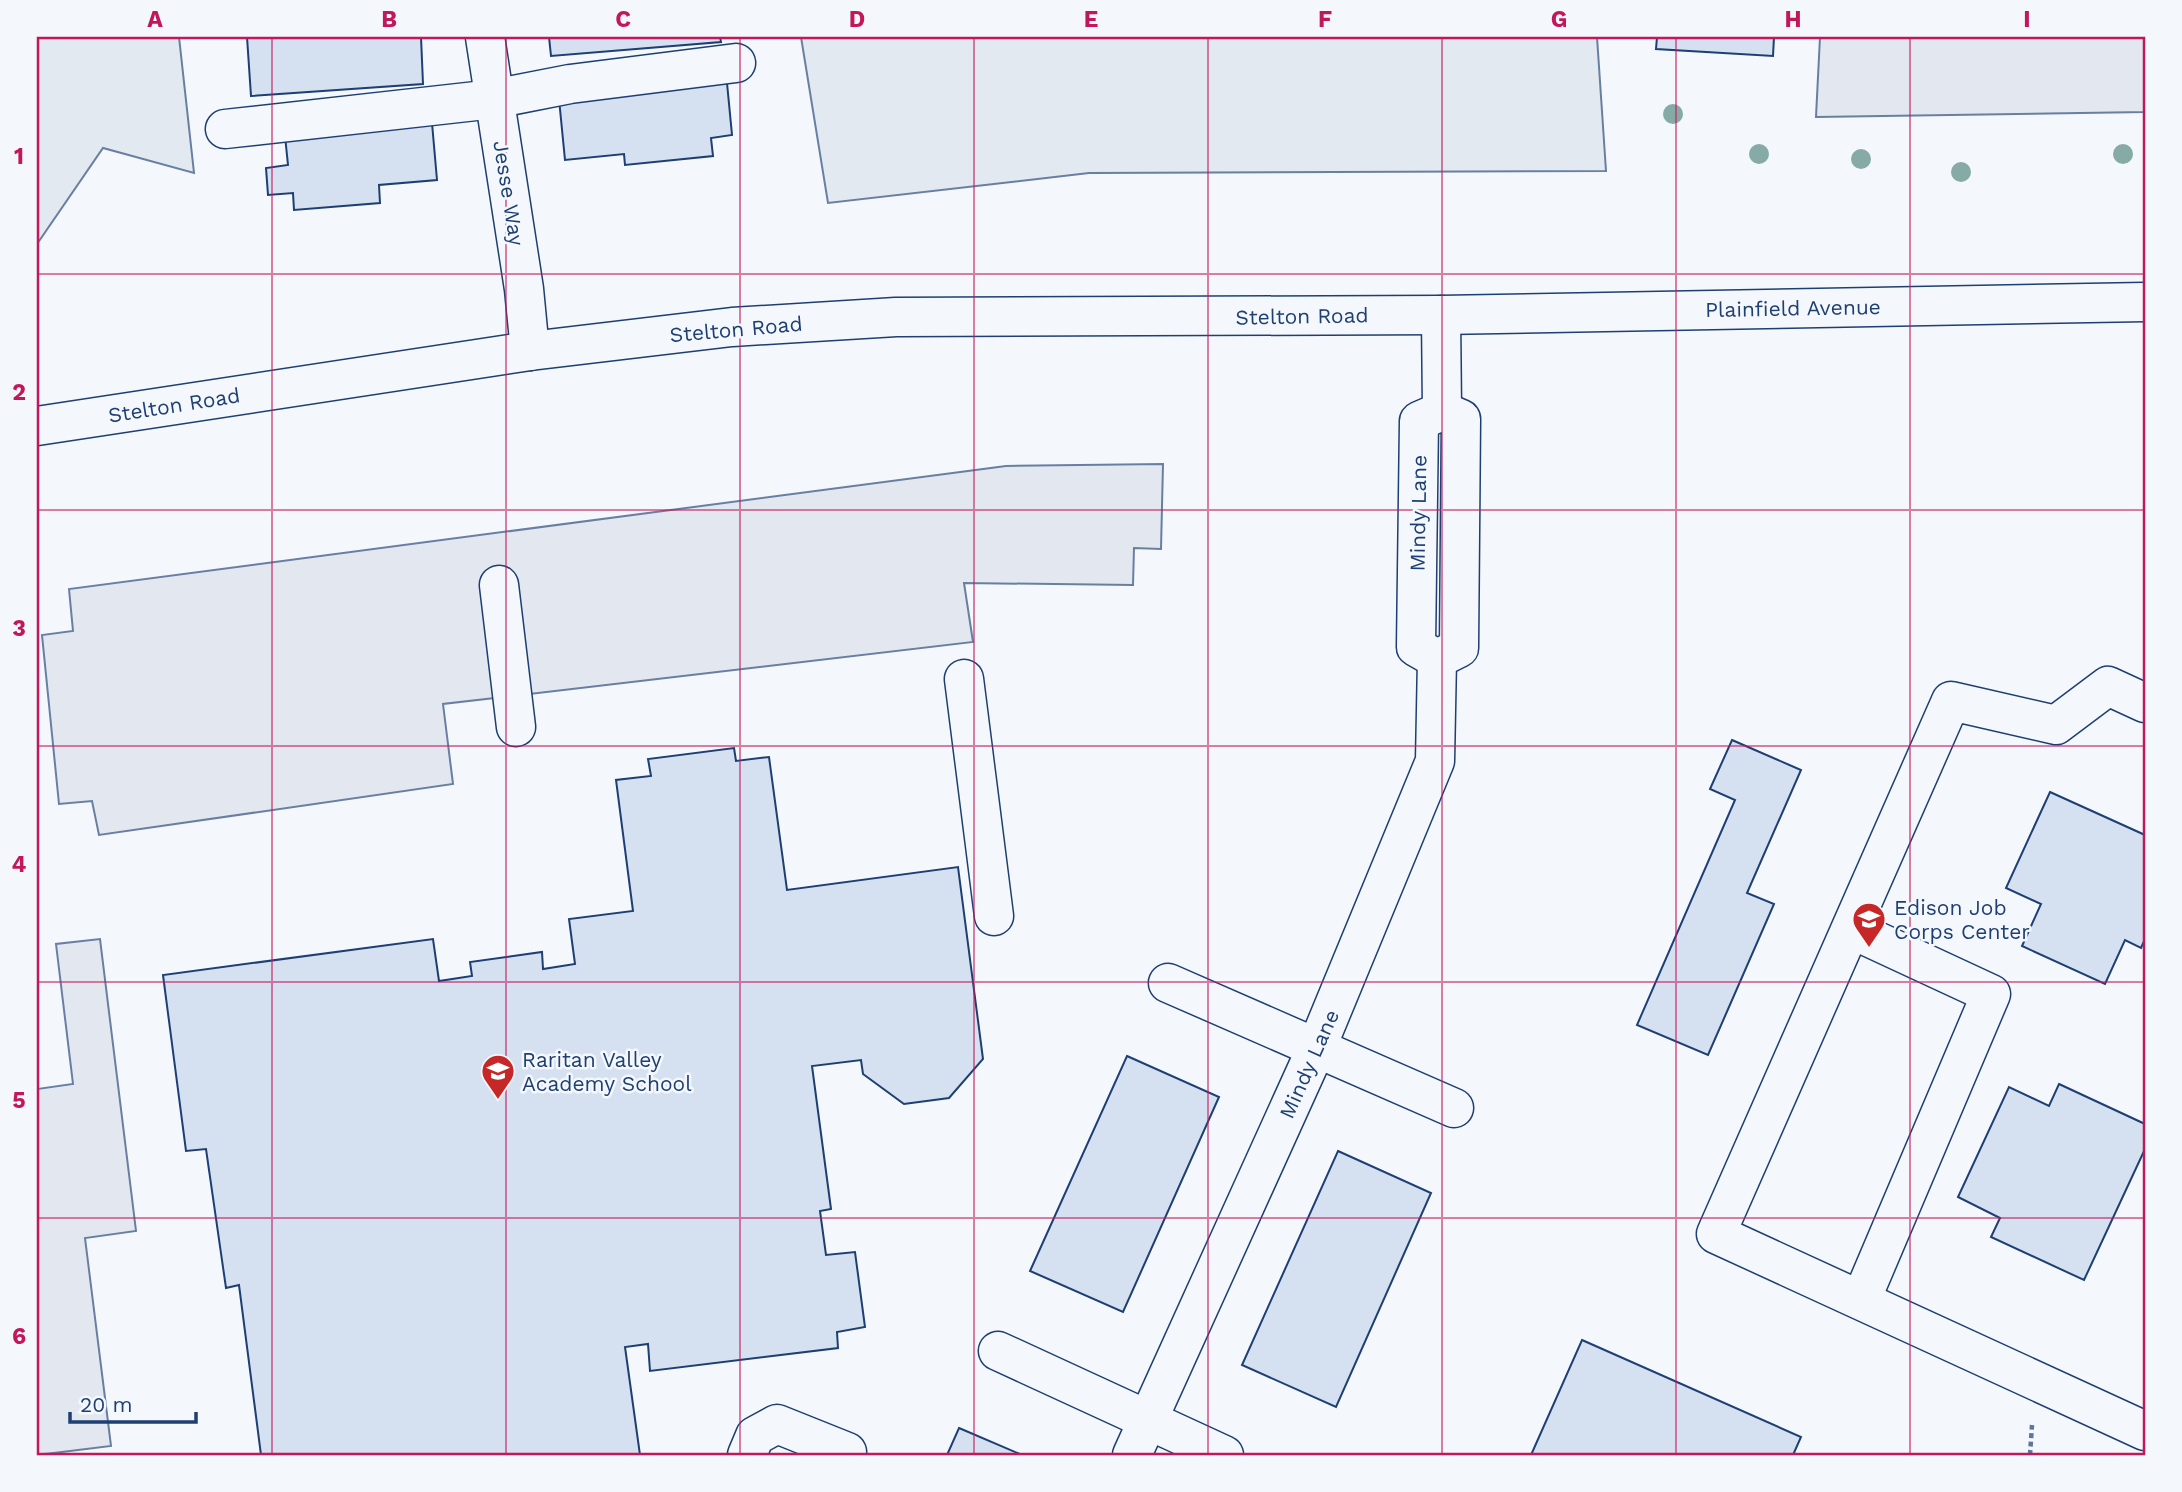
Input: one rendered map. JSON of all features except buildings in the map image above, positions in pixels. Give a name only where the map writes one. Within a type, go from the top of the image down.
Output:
[{"type":"street","name":"Jesse Way","points":[[485,37],[524,289],[530,351]]},
{"type":"street","points":[[225,128],[494,99],[570,84],[736,63]]},
{"type":"street","name":"Plainfield Avenue","points":[[1441,315],[2145,302]]},
{"type":"street","name":"Stelton Road","points":[[37,426],[530,351],[732,327],[897,317],[1441,315]]},
{"type":"street","name":"Mindy Lane","points":[[1132,1455],[1316,1049],[1435,761],[1437,659],[1416,647],[1419,421],[1442,411],[1441,315]]},
{"type":"street","points":[[499,585],[516,727]]},
{"type":"street","points":[[964,678],[994,916]]},
{"type":"street","points":[[2145,703],[2108,686],[2056,725],[1951,701],[1716,1234],[2145,1431]]},
{"type":"street","points":[[1851,929],[1991,994],[1861,1300]]},
{"type":"street","points":[[1168,983],[1454,1108]]},
{"type":"street","points":[[998,1351],[1224,1455]]},
{"type":"street","points":[[747,1455],[755,1436],[776,1424],[847,1452]]},
{"type":"shaded area","points":[[37,37],[179,37],[194,173],[103,148],[37,244]]},
{"type":"shaded area","points":[[801,37],[1597,37],[1606,171],[1089,173],[828,203]]},
{"type":"shaded area","points":[[1820,37],[2145,37],[2145,112],[1816,117]]},
{"type":"shaded area","points":[[1163,464],[1161,549],[1134,548],[1133,585],[964,583],[973,642],[443,704],[453,784],[99,835],[92,801],[59,804],[42,635],[73,631],[69,589],[1006,466]]},
{"type":"shaded area","points":[[100,939],[136,1231],[85,1238],[111,1446],[37,1455],[37,1089],[73,1084],[56,944]]},
{"type":"place","name":"Edison Job Corps Center","points":[[1869,949]]},
{"type":"place","name":"Raritan Valley Academy School","points":[[498,1101]]}]
